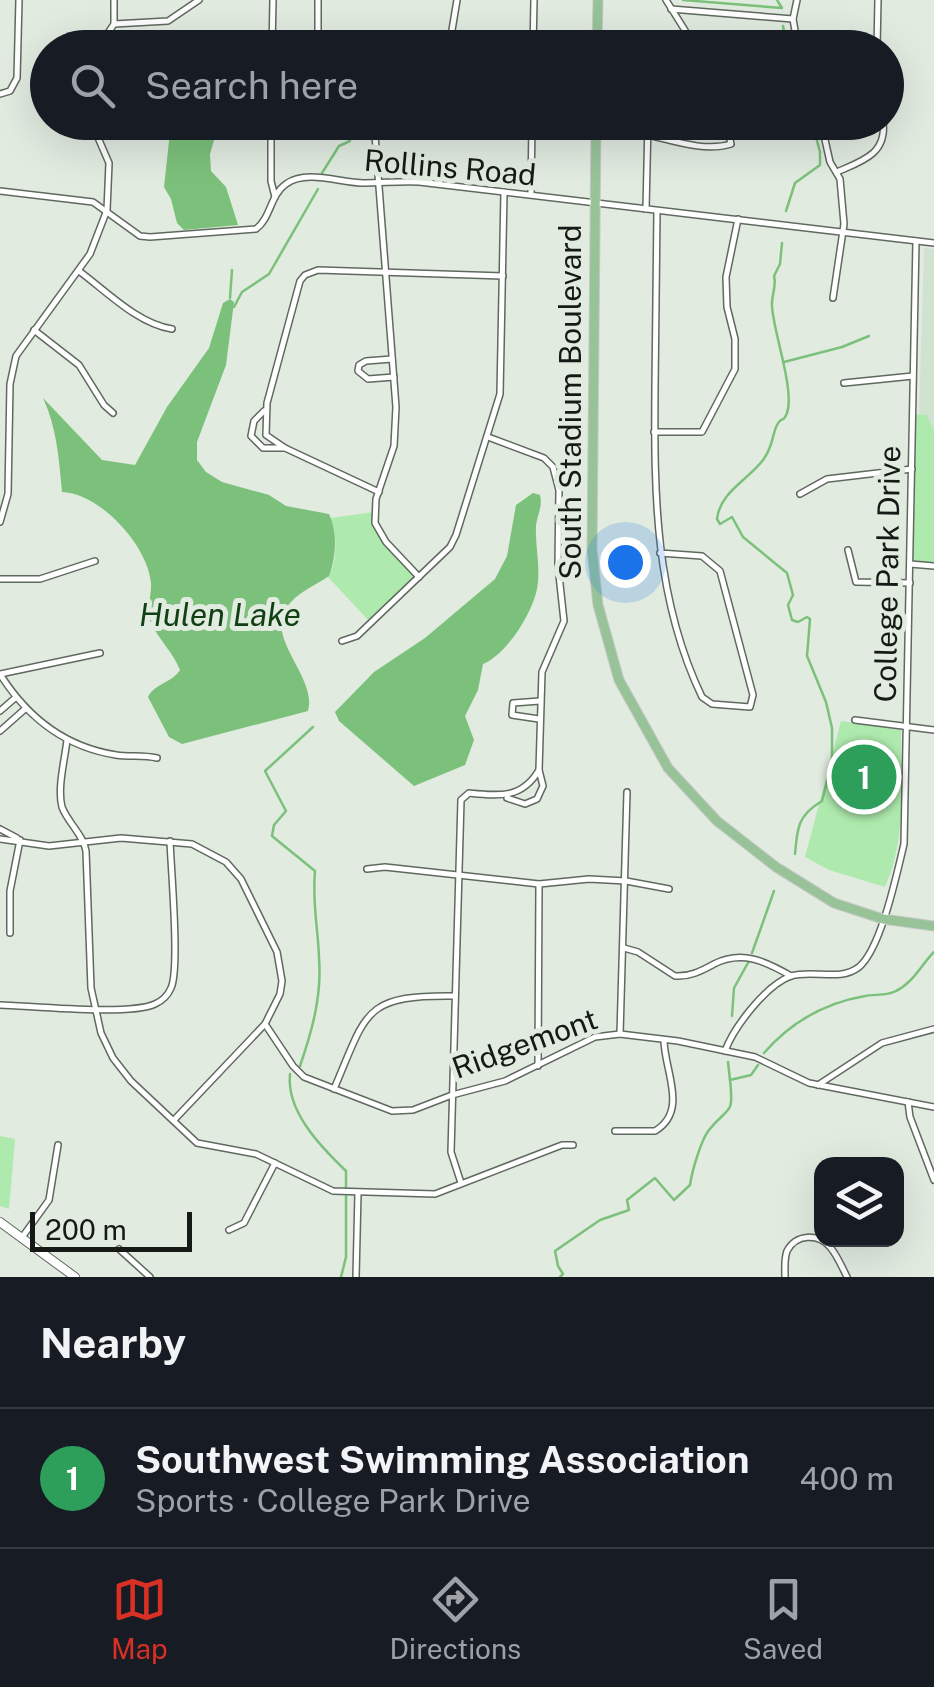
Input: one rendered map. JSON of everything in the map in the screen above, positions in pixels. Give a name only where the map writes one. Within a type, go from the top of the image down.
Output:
[{"type":"main road","points":[[597,30],[598,0]]},
{"type":"main road","name":"South Stadium Boulevard","points":[[596,140],[592,550],[598,605],[619,680],[668,768],[717,821],[776,868],[834,903],[883,919],[934,926]]},
{"type":"street","points":[[0,94],[10,91],[17,78],[19,0]]},
{"type":"street","points":[[110,30],[114,24],[114,0]]},
{"type":"street","points":[[114,24],[168,21],[199,0]]},
{"type":"street","points":[[272,0],[272,30]]},
{"type":"street","points":[[318,0],[318,30]]},
{"type":"street","points":[[452,30],[457,0]]},
{"type":"street","points":[[534,0],[534,30]]},
{"type":"street","points":[[666,0],[684,30]]},
{"type":"street","points":[[795,30],[797,0]]},
{"type":"street","points":[[877,30],[878,0]]},
{"type":"street","points":[[671,9],[793,18]]},
{"type":"street","points":[[0,522],[8,494],[12,372],[16,356],[90,254],[106,210],[109,163],[99,140]]},
{"type":"street","points":[[271,140],[275,196]]},
{"type":"street","points":[[375,140],[396,432],[374,511],[379,532],[419,577]]},
{"type":"street","points":[[531,196],[532,140]]},
{"type":"street","points":[[646,209],[648,140]]},
{"type":"street","points":[[669,140],[731,144],[730,140]]},
{"type":"street","points":[[825,140],[830,162],[840,179],[844,232],[833,298]]},
{"type":"street","points":[[837,172],[877,152],[882,140]]},
{"type":"street","name":"Rollins Road","points":[[0,191],[93,202],[140,236],[251,230],[261,226],[282,186],[298,178],[420,182],[934,242]]},
{"type":"street","points":[[342,641],[357,636],[450,547],[456,535],[500,394],[504,192]]},
{"type":"street","points":[[657,210],[654,485],[660,554],[672,621],[702,697],[712,704],[743,708],[753,705],[720,571],[702,556],[660,554]]},
{"type":"street","points":[[654,432],[702,432],[733,376],[735,339],[726,277],[738,219]]},
{"type":"street","name":"College Park Drive","points":[[790,976],[843,974],[856,970],[866,960],[883,919],[904,844],[916,240]]},
{"type":"street","points":[[378,492],[284,448],[266,435],[266,406],[300,280],[304,274],[318,270],[503,276]]},
{"type":"street","points":[[79,271],[141,316],[159,327],[172,329]]},
{"type":"street","points":[[34,330],[79,365],[113,413]]},
{"type":"street","points":[[392,359],[366,361],[358,370],[368,379],[394,377]]},
{"type":"street","points":[[844,383],[914,376]]},
{"type":"street","points":[[266,406],[254,420],[251,436],[263,448],[284,448]]},
{"type":"street","points":[[461,1183],[452,1160],[460,800],[464,794],[504,797],[525,804],[536,799],[543,786],[539,770],[540,702],[545,660],[564,621],[558,566],[558,478],[544,458],[488,437]]},
{"type":"street","points":[[800,494],[818,481],[912,469]]},
{"type":"street","points":[[848,550],[856,582],[910,583]]},
{"type":"street","points":[[0,578],[40,580],[95,562]]},
{"type":"street","points":[[910,564],[934,566]]},
{"type":"street","points":[[100,653],[0,674],[26,709],[67,740],[114,755],[156,758]]},
{"type":"street","points":[[0,711],[15,698]]},
{"type":"street","points":[[540,702],[519,701],[511,709],[518,718],[540,719]]},
{"type":"street","points":[[0,731],[26,709]]},
{"type":"street","points":[[854,720],[934,730]]},
{"type":"street","points":[[67,740],[61,797],[63,810],[84,842],[93,1009],[113,1058],[131,1081],[197,1143],[256,1154],[333,1190],[434,1194],[562,1144],[573,1145]]},
{"type":"street","points":[[504,797],[518,792],[539,770]]},
{"type":"street","points":[[620,1034],[627,792]]},
{"type":"street","points":[[0,829],[20,840]]},
{"type":"street","points":[[0,839],[49,846],[121,838],[192,844],[212,853],[241,879],[277,952],[280,994],[266,1024],[174,1120]]},
{"type":"street","points":[[10,933],[10,891],[20,840]]},
{"type":"street","points":[[0,1005],[93,1009],[158,1004],[174,983],[170,841]]},
{"type":"street","points":[[367,868],[539,884],[589,879],[626,881],[669,889]]},
{"type":"street","points":[[538,1066],[539,884]]},
{"type":"street","points":[[624,948],[638,952],[675,976],[698,972],[734,956],[748,956],[790,976]]},
{"type":"street","points":[[726,1051],[735,1029],[774,986],[790,976]]},
{"type":"street","points":[[334,1090],[366,1020],[384,1003],[408,995],[454,996]]},
{"type":"street","name":"Ridgemont","points":[[266,1024],[298,1073],[334,1090],[400,1112],[504,1081],[595,1037],[620,1034],[726,1051],[766,1061],[818,1086],[934,1107]]},
{"type":"street","points":[[818,1086],[862,1052],[934,1029]]},
{"type":"street","points":[[614,1131],[655,1131],[670,1116],[674,1089],[665,1062],[664,1040]]},
{"type":"street","points":[[908,1102],[934,1180]]},
{"type":"street","points":[[23,1236],[50,1200],[58,1146]]},
{"type":"street","points":[[229,1230],[244,1223],[275,1163]]},
{"type":"street","points":[[356,1277],[358,1192]]},
{"type":"street","points":[[0,1222],[76,1277]]},
{"type":"street","points":[[785,1277],[788,1251],[795,1240],[804,1237],[816,1237],[828,1244],[846,1277]]},
{"type":"street","points":[[119,1250],[150,1277]]},
{"type":"shaded area","points":[[924,248],[934,249],[934,445],[918,444]]},
{"type":"shaded area","points":[[913,414],[927,415],[934,431],[934,566],[910,564]]},
{"type":"shaded area","points":[[374,512],[379,533],[418,577],[370,622],[328,577],[336,548],[331,518]]},
{"type":"shaded area","points":[[841,721],[901,730],[900,830],[885,887],[829,870],[805,857]]},
{"type":"shaded area","points":[[0,1136],[15,1139],[9,1209],[0,1206]]},
{"type":"water","points":[[169,140],[214,140],[211,171],[226,187],[238,225],[184,230],[177,223],[164,187]]},
{"type":"water","name":"Hulen Lake","points":[[230,299],[234,302],[226,365],[197,442],[197,460],[206,472],[222,482],[269,495],[286,506],[329,514],[334,529],[334,553],[329,576],[295,598],[283,615],[285,641],[305,683],[308,711],[182,744],[169,737],[148,697],[180,670],[149,618],[148,569],[132,538],[106,511],[92,501],[62,492],[54,432],[43,398],[102,460],[135,465],[167,407],[209,348],[223,303]]},
{"type":"water","points":[[533,493],[540,495],[541,503],[536,526],[538,573],[534,599],[509,643],[483,664],[478,690],[465,716],[474,740],[465,765],[414,786],[339,721],[335,712],[374,672],[425,638],[495,579],[507,556],[516,505]]},
{"type":"waterway","points":[[683,0],[782,8],[777,0]]},
{"type":"waterway","points":[[783,26],[784,30]]},
{"type":"waterway","points":[[786,211],[795,183],[820,165],[817,140]]},
{"type":"waterway","points":[[322,173],[339,146],[350,141]]},
{"type":"waterway","points":[[234,307],[242,292],[269,274],[318,189]]},
{"type":"waterway","points":[[782,243],[772,306],[788,390],[787,413],[777,425],[766,455],[723,501],[717,519],[720,524],[732,517],[743,537],[787,573],[793,595],[788,605],[792,620],[810,619],[807,656],[826,702],[832,728],[832,761],[822,801],[800,823],[795,854]]},
{"type":"waterway","points":[[230,298],[232,270]]},
{"type":"waterway","points":[[784,362],[869,336]]},
{"type":"waterway","points":[[300,1066],[319,986],[315,871],[272,836],[274,825],[286,811],[265,771],[313,727]]},
{"type":"waterway","points":[[752,953],[774,891]]},
{"type":"waterway","points":[[764,1053],[785,1032],[822,1009],[902,988],[934,952]]},
{"type":"waterway","points":[[732,1016],[734,988],[749,961]]},
{"type":"waterway","points":[[728,1062],[730,1080]]},
{"type":"waterway","points":[[560,1277],[563,1274],[555,1251],[600,1220],[629,1210],[627,1200],[655,1178],[674,1200],[690,1185],[706,1135],[729,1110],[730,1080],[751,1075],[758,1065]]},
{"type":"waterway","points":[[290,1074],[290,1088],[299,1114],[346,1171],[346,1187]]},
{"type":"waterway","points":[[341,1277],[346,1257],[346,1196]]},
{"type":"place","name":"Southwest Swimming Association","points":[[864,777]]}]
